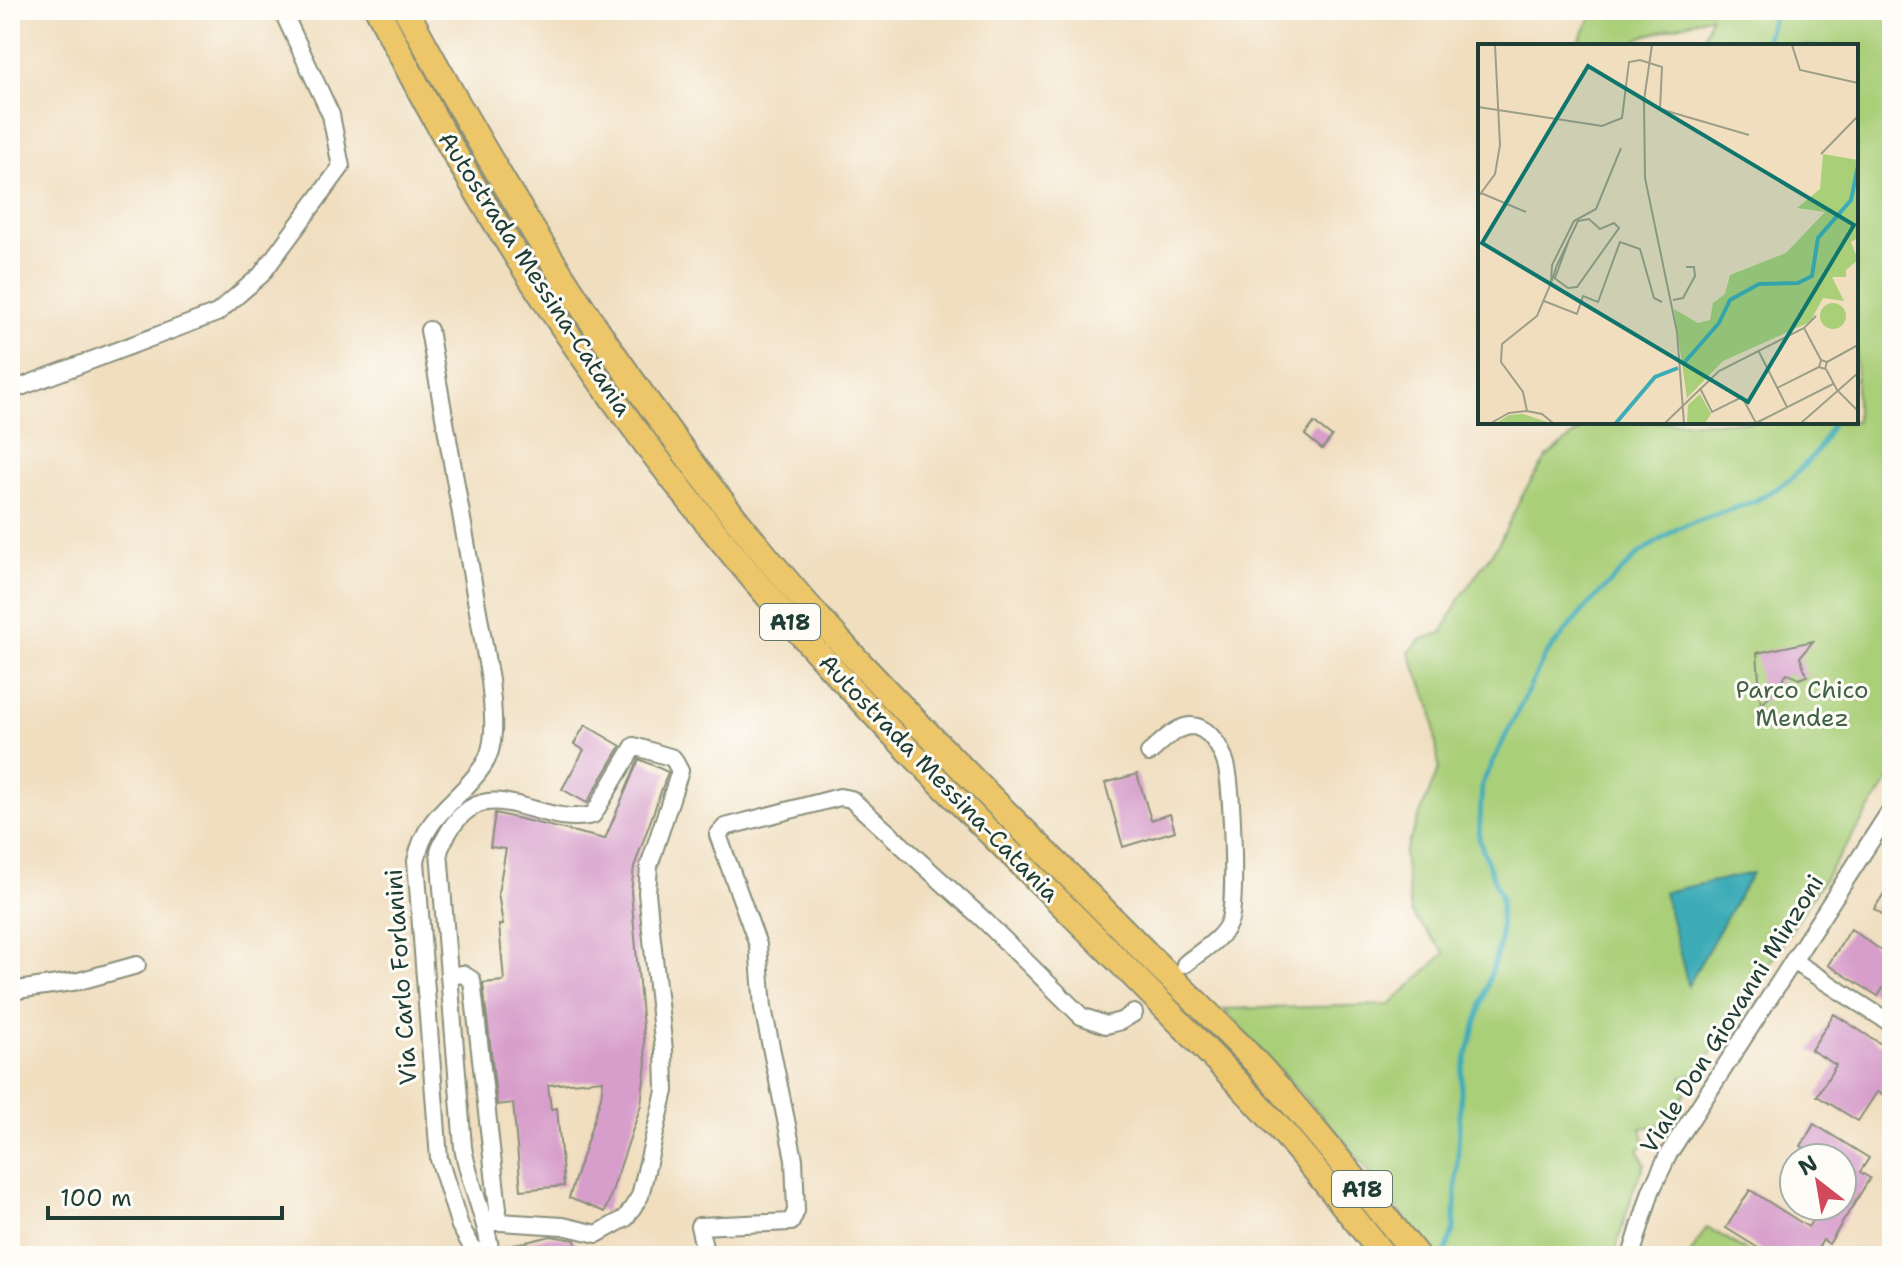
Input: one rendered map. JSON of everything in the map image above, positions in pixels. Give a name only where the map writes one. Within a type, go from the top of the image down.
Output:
[{"type":"highway","name":"Autostrada Messina-Catania","points":[[378,10],[435,118],[524,266],[679,488],[828,665],[1240,1085],[1384,1256]]},
{"type":"highway","name":"Autostrada Messina-Catania","points":[[406,10],[492,167],[553,266],[653,412],[731,513],[847,649],[1113,919],[1180,972],[1417,1256]]},
{"type":"street","points":[[10,391],[217,313],[261,275],[341,167],[331,115],[282,10]]},
{"type":"street","name":"Via Carlo Forlanini","points":[[429,330],[490,680],[494,727],[484,765],[438,812],[420,840],[416,861],[439,1159],[460,1226],[472,1247],[484,1256]]},
{"type":"street","points":[[1094,937],[1134,959],[1180,972],[1221,935],[1229,922],[1234,888],[1227,768],[1212,738],[1202,729],[1190,726],[1177,730],[1149,753]]},
{"type":"street","points":[[490,1222],[563,1226],[597,1234],[626,1218],[640,1196],[665,1091],[662,1023],[647,893],[649,866],[680,771],[673,758],[634,746],[593,815],[577,819],[499,801],[487,802],[462,816],[439,851],[463,1147],[469,1183],[490,1222],[491,1256]]},
{"type":"street","points":[[706,1256],[699,1226],[791,1222],[796,1211],[794,1159],[763,1008],[758,945],[718,835],[725,827],[840,797],[851,799],[985,921],[1081,1016],[1106,1025],[1134,1013]]},
{"type":"street","name":"Viale Don Giovanni Minzoni","points":[[1631,1256],[1651,1191],[1669,1153],[1892,808]]},
{"type":"street","points":[[1113,919],[1156,999]]},
{"type":"street","points":[[1793,961],[1892,1024]]},
{"type":"street","points":[[10,991],[79,981],[137,965]]},
{"type":"street","points":[[449,976],[463,974],[472,980],[498,1209],[490,1222]]},
{"type":"green space","name":"Parco Chico Mendez","points":[[1595,10],[1892,10],[1892,775],[1698,1073],[1682,1077],[1686,1092],[1667,1124],[1641,1128],[1646,1144],[1638,1149],[1645,1164],[1634,1188],[1614,1256],[1434,1256],[1343,1139],[1223,1009],[1390,1005],[1445,953],[1411,913],[1404,854],[1439,768],[1432,709],[1409,652],[1422,639],[1442,633],[1458,601],[1500,541],[1524,492],[1547,457],[1588,424],[1858,424],[1858,44],[1702,44],[1711,16],[1641,37],[1632,44],[1577,44]]},
{"type":"green space","points":[[1707,1227],[1755,1256],[1689,1256]]},
{"type":"water","points":[[1752,873],[1688,985],[1664,892]]},
{"type":"building","points":[[1314,423],[1332,437],[1322,449],[1305,435]]},
{"type":"building","points":[[1813,641],[1800,657],[1807,676],[1799,679],[1787,673],[1761,706],[1757,653]]},
{"type":"building","points":[[585,725],[621,746],[587,803],[562,789],[584,750],[574,744]]},
{"type":"building","points":[[639,759],[668,772],[634,867],[631,892],[646,1062],[641,1105],[605,1212],[569,1198],[601,1097],[603,1080],[548,1085],[551,1109],[557,1108],[564,1186],[521,1190],[513,1103],[497,1105],[483,983],[504,981],[499,925],[503,925],[498,893],[506,849],[490,847],[495,813],[605,839]]},
{"type":"building","points":[[1137,774],[1151,820],[1170,814],[1175,831],[1123,847],[1105,783]]},
{"type":"building","points":[[1892,881],[1892,920],[1874,909]]},
{"type":"building","points":[[1851,929],[1892,958],[1892,974],[1878,996],[1828,965]]},
{"type":"building","points":[[1834,1014],[1892,1051],[1892,1087],[1886,1097],[1877,1092],[1858,1121],[1817,1096],[1836,1065],[1811,1050]]},
{"type":"building","points":[[1814,1124],[1843,1142],[1803,1142]]},
{"type":"building","points":[[1858,1151],[1869,1158],[1860,1172],[1870,1178],[1858,1197]]},
{"type":"building","points":[[1750,1190],[1778,1208],[1778,1222],[1800,1222],[1808,1227],[1811,1222],[1843,1222],[1829,1244],[1823,1240],[1813,1256],[1771,1256],[1726,1228]]},
{"type":"building","points":[[551,1236],[575,1240],[578,1254],[502,1256],[501,1248]]},
{"type":"waterway","points":[[1766,44],[1775,10]]},
{"type":"waterway","points":[[1444,1256],[1454,1229],[1462,1071],[1500,943],[1501,899],[1479,839],[1482,784],[1545,656],[1587,606],[1640,553],[1678,528],[1755,501],[1789,481],[1818,450],[1832,424]]}]
